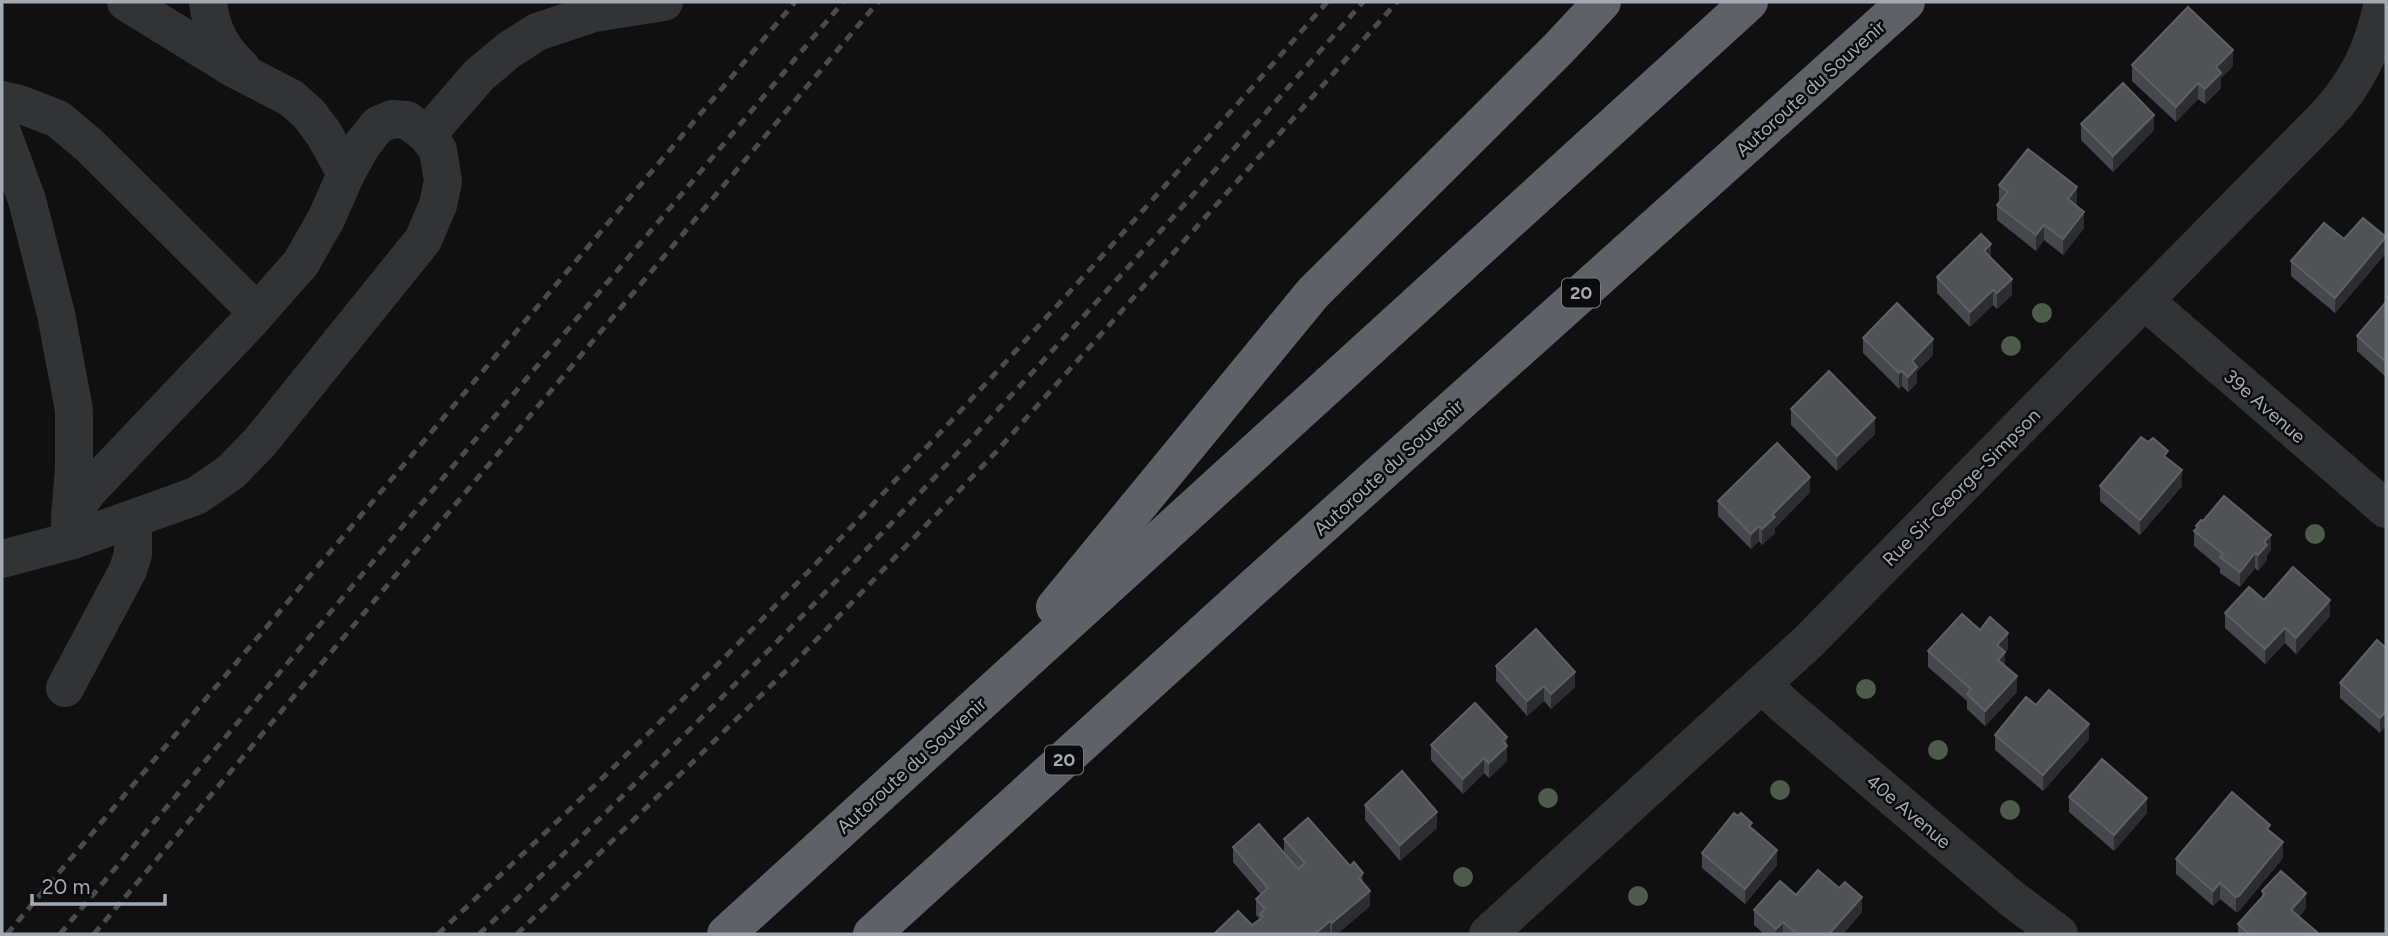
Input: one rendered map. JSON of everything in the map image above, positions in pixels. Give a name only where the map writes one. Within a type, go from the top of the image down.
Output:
[{"type":"highway","points":[[968,713],[1314,293],[1602,2]]},
{"type":"highway","name":"Autoroute du Souvenir","points":[[726,934],[1749,2]]},
{"type":"highway","name":"Autoroute du Souvenir","points":[[872,934],[1906,2]]},
{"type":"street","points":[[126,2],[252,79],[291,97],[309,114],[324,134],[346,174]]},
{"type":"street","points":[[208,2],[217,38],[229,57],[252,79]]},
{"type":"street","points":[[427,135],[479,75],[509,50],[537,32],[594,13],[664,2]]},
{"type":"street","name":"Rue Sir-George-Simpson","points":[[1488,934],[1808,642],[2346,95],[2369,51],[2383,2]]},
{"type":"street","points":[[2,100],[58,119],[90,146],[257,312]]},
{"type":"street","points":[[2,559],[70,529],[133,519],[196,496],[231,472],[260,442],[423,240],[438,205],[443,181],[438,150],[427,135],[407,120],[392,119],[378,125],[362,145],[301,263],[88,491],[70,529]]},
{"type":"street","points":[[2,131],[30,213],[56,314],[72,398],[74,470],[70,529]]},
{"type":"street","name":"39e Avenue","points":[[2145,301],[2386,509]]},
{"type":"street","points":[[65,688],[128,570],[133,554],[133,519]]},
{"type":"street","name":"40e Avenue","points":[[1762,684],[2011,898],[2059,934]]},
{"type":"building","points":[[2188,7],[2233,50],[2216,67],[2221,73],[2205,89],[2198,83],[2176,107],[2132,65]]},
{"type":"building","points":[[2123,83],[2154,115],[2113,156],[2081,124]]},
{"type":"building","points":[[2028,149],[2077,187],[2068,199],[2084,212],[2063,239],[2044,225],[2036,235],[1997,205],[2008,192],[1999,185]]},
{"type":"building","points":[[2363,218],[2386,237],[2335,298],[2291,261],[2324,223],[2344,239]]},
{"type":"building","points":[[1981,234],[1991,244],[1984,251],[2012,279],[1997,293],[1993,290],[1970,312],[1937,277]]},
{"type":"building","points":[[2386,302],[2386,362],[2357,336]]},
{"type":"building","points":[[1897,303],[1933,339],[1912,361],[1917,367],[1908,377],[1902,371],[1899,373],[1863,338]]},
{"type":"building","points":[[1829,371],[1875,418],[1837,456],[1791,409]]},
{"type":"building","points":[[2141,437],[2148,442],[2153,438],[2168,451],[2164,456],[2182,470],[2140,520],[2100,486]]},
{"type":"building","points":[[1777,443],[1810,477],[1772,515],[1775,517],[1762,529],[1759,526],[1751,534],[1718,501]]},
{"type":"building","points":[[2224,496],[2271,535],[2264,542],[2267,545],[2258,555],[2255,553],[2240,572],[2220,557],[2223,554],[2194,531]]},
{"type":"building","points":[[2293,567],[2330,600],[2296,638],[2285,628],[2265,649],[2225,613],[2249,587],[2264,600]]},
{"type":"building","points":[[1962,614],[1980,630],[1990,617],[2008,633],[1997,645],[2005,652],[1998,660],[2017,676],[1985,711],[1967,694],[1971,689],[1928,651]]},
{"type":"building","points":[[1536,629],[1575,672],[1551,694],[1544,686],[1527,701],[1496,666]]},
{"type":"building","points":[[2377,640],[2386,648],[2386,711],[2380,718],[2340,683]]},
{"type":"building","points":[[2049,690],[2089,724],[2043,775],[1995,735],[2026,697],[2036,705]]},
{"type":"building","points":[[1475,703],[1507,737],[1503,741],[1507,746],[1489,763],[1484,758],[1463,779],[1431,745]]},
{"type":"building","points":[[2102,759],[2147,798],[2114,835],[2069,797]]},
{"type":"building","points":[[1402,771],[1437,812],[1400,845],[1365,805]]},
{"type":"building","points":[[2232,792],[2270,825],[2267,829],[2283,842],[2236,897],[2220,883],[2213,891],[2176,859]]},
{"type":"building","points":[[1734,813],[1738,816],[1741,813],[1752,823],[1749,826],[1777,850],[1745,889],[1702,853]]},
{"type":"building","points":[[1308,818],[1350,866],[1354,862],[1363,873],[1359,878],[1370,891],[1315,934],[1214,934],[1238,911],[1252,925],[1263,917],[1260,914],[1265,909],[1256,899],[1268,888],[1233,847],[1259,824],[1298,869],[1305,863],[1284,839]]},
{"type":"building","points":[[1818,870],[1839,888],[1845,882],[1862,897],[1829,934],[1797,934],[1783,922],[1776,929],[1754,910],[1780,881],[1796,895]]},
{"type":"building","points":[[2281,871],[2306,893],[2291,910],[2317,932],[2315,934],[2249,934],[2238,924],[2265,894],[2262,891]]},
{"type":"railway","points":[[7,934],[795,2]]},
{"type":"railway","points":[[60,934],[843,2]]},
{"type":"railway","points":[[94,934],[878,2]]},
{"type":"railway","points":[[438,934],[675,707],[788,593],[946,427],[1327,2]]},
{"type":"railway","points":[[479,934],[579,839],[855,562],[1112,285],[1363,2]]},
{"type":"railway","points":[[517,934],[795,662],[996,452],[1397,2]]}]
